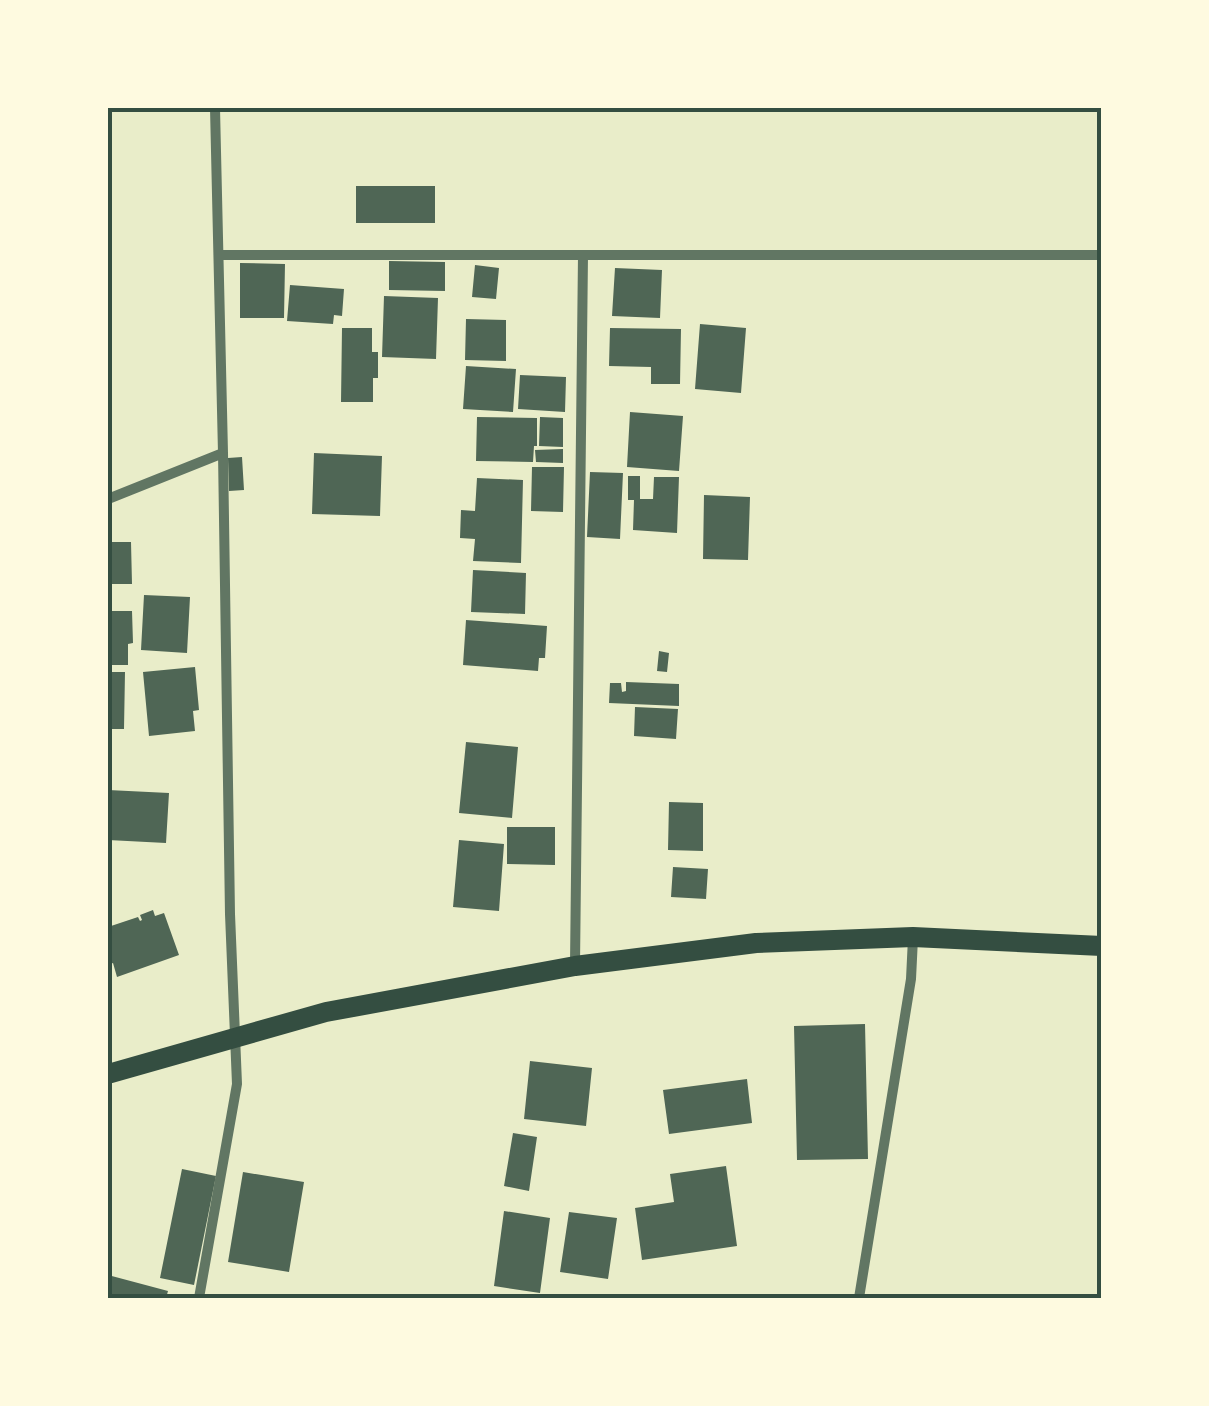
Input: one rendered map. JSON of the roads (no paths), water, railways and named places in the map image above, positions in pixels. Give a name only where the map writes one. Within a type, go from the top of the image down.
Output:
[{"type":"main road","points":[[108,1074],[326,1012],[575,966],[756,944],[913,937],[1102,946]]},
{"type":"street","points":[[199,1298],[237,1084],[230,931],[215,108]]},
{"type":"street","points":[[219,255],[1102,255]]},
{"type":"street","points":[[575,966],[583,255]]},
{"type":"street","points":[[108,499],[223,453]]},
{"type":"street","points":[[859,1298],[911,979],[913,937]]}]
